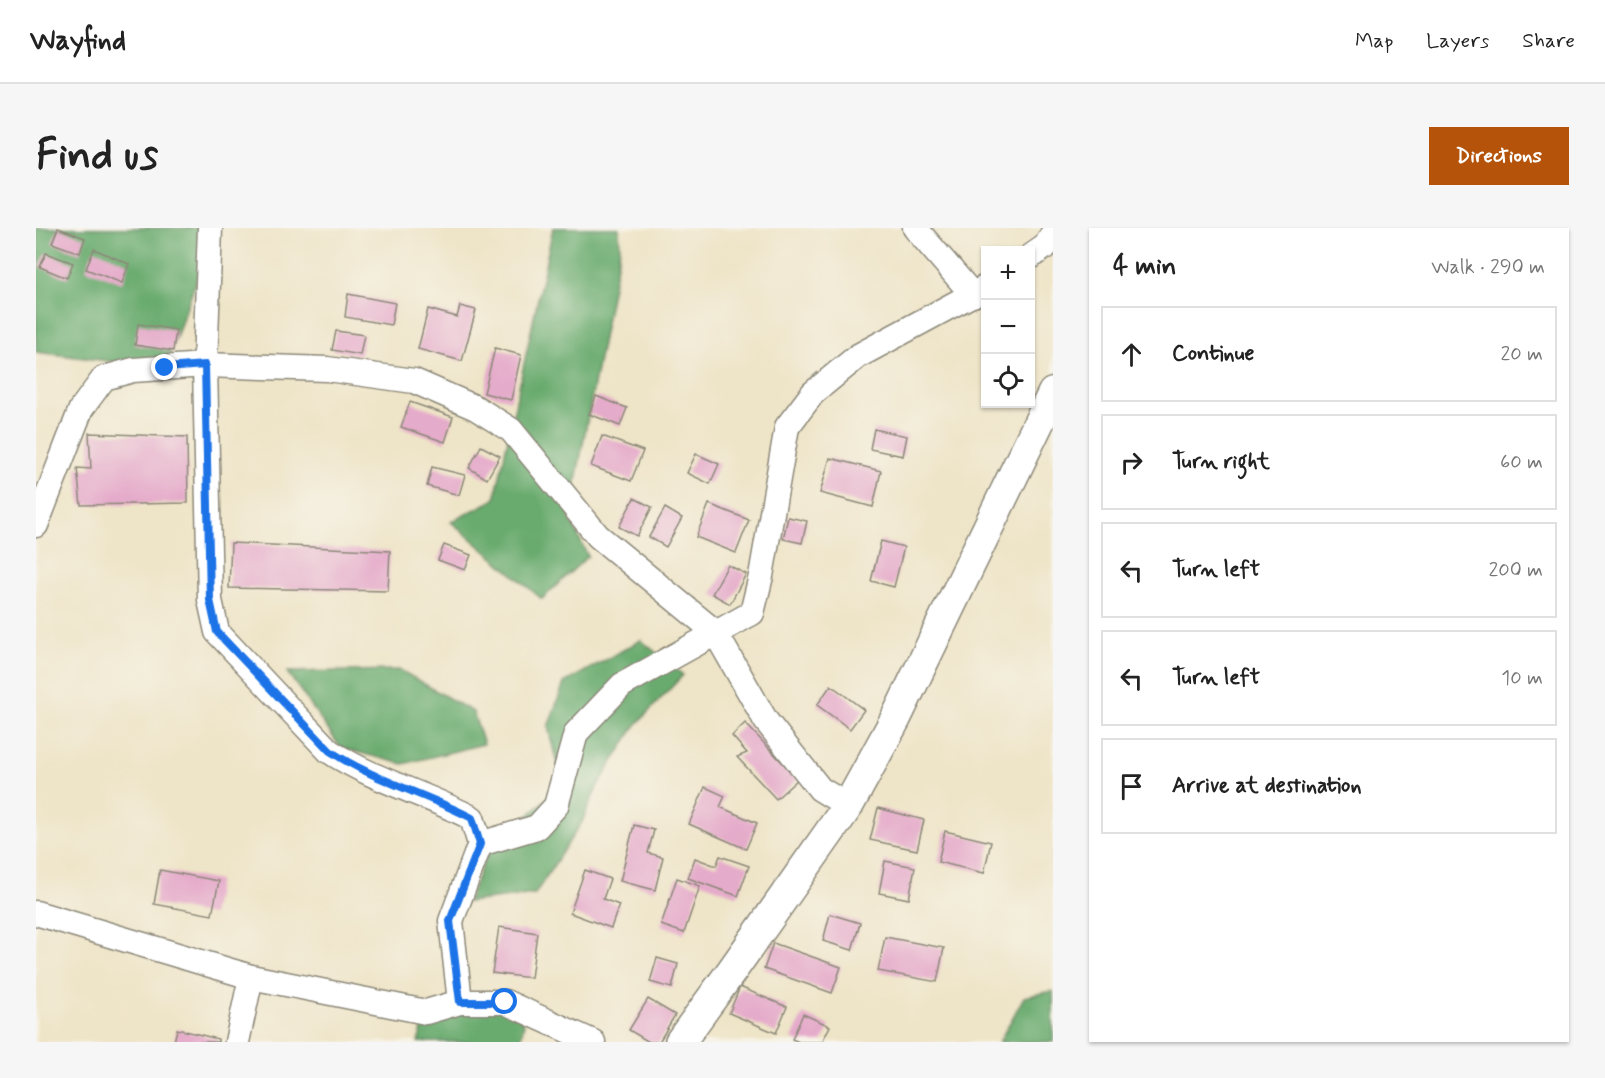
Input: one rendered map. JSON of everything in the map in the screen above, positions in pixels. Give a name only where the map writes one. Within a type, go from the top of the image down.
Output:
[{"type":"street","points":[[210,228],[205,365],[210,600],[217,632],[330,751],[350,765],[442,802],[472,818],[480,844],[450,921],[460,1002]]},
{"type":"street","points":[[480,844],[537,828],[556,806],[576,733],[622,685],[752,613],[761,576],[787,428],[813,393],[858,356],[979,291],[915,228]]},
{"type":"street","points":[[1035,254],[1047,246],[1053,233]]},
{"type":"street","points":[[36,525],[81,409],[104,378],[133,370],[205,365],[327,369],[414,381],[476,408],[511,430],[597,536],[715,632],[765,721],[820,789],[848,806]]},
{"type":"street","points":[[680,1042],[848,806],[896,718],[1053,393]]},
{"type":"street","points":[[36,913],[251,977],[426,1012],[460,1002],[505,1002],[593,1042]]},
{"type":"street","points":[[237,1042],[251,977]]},
{"type":"green space","points":[[36,228],[215,228],[165,368],[36,352]]},
{"type":"green space","points":[[553,228],[619,228],[620,249],[569,517],[588,556],[542,599],[451,522],[495,499]]},
{"type":"green space","points":[[641,640],[683,675],[636,725],[597,787],[582,822],[535,894],[467,902],[487,855],[562,784],[548,727],[564,683]]},
{"type":"green space","points":[[400,670],[473,712],[484,744],[403,764],[341,748],[287,672]]},
{"type":"green space","points":[[1053,991],[1053,1042],[999,1042],[1024,997]]},
{"type":"green space","points":[[512,1005],[524,1024],[520,1042],[418,1042],[425,1020],[434,1010]]},
{"type":"building","points":[[58,228],[85,238],[80,253],[52,243]]},
{"type":"building","points":[[94,249],[129,264],[122,283],[86,269]]},
{"type":"building","points":[[46,253],[73,263],[67,278],[40,267]]},
{"type":"building","points":[[348,294],[395,303],[391,325],[345,317]]},
{"type":"building","points":[[460,306],[476,310],[462,361],[418,349],[428,309],[457,317]]},
{"type":"building","points":[[138,324],[176,330],[173,351],[135,345]]},
{"type":"building","points":[[336,331],[364,335],[360,355],[332,350]]},
{"type":"building","points":[[495,348],[521,355],[511,400],[484,393]]},
{"type":"building","points":[[596,396],[627,408],[620,426],[589,414]]},
{"type":"building","points":[[410,402],[453,417],[445,442],[401,427]]},
{"type":"building","points":[[874,429],[907,436],[903,456],[870,449]]},
{"type":"building","points":[[89,433],[187,437],[188,503],[81,505],[77,468],[91,469]]},
{"type":"building","points":[[602,436],[643,451],[631,481],[591,466]]},
{"type":"building","points":[[481,446],[500,456],[487,479],[469,468]]},
{"type":"building","points":[[696,454],[719,464],[710,484],[687,473]]},
{"type":"building","points":[[830,458],[881,471],[873,507],[820,493]]},
{"type":"building","points":[[432,467],[465,475],[459,495],[427,486]]},
{"type":"building","points":[[634,498],[652,507],[637,536],[619,527]]},
{"type":"building","points":[[709,504],[749,520],[736,553],[696,537]]},
{"type":"building","points":[[665,508],[682,518],[666,547],[649,537]]},
{"type":"building","points":[[788,517],[807,521],[802,543],[783,539]]},
{"type":"building","points":[[881,541],[904,547],[894,587],[871,581]]},
{"type":"building","points":[[231,543],[390,551],[388,591],[229,588]]},
{"type":"building","points":[[444,545],[471,555],[465,570],[438,560]]},
{"type":"building","points":[[728,565],[746,574],[730,604],[712,594]]},
{"type":"building","points":[[831,685],[864,710],[850,729],[817,705]]},
{"type":"building","points":[[745,723],[798,779],[776,799],[737,757],[747,753],[732,736]]},
{"type":"building","points":[[705,787],[725,796],[720,807],[757,823],[746,849],[689,824]]},
{"type":"building","points":[[878,808],[924,820],[917,850],[870,840]]},
{"type":"building","points":[[634,825],[654,830],[648,853],[663,857],[655,890],[620,881]]},
{"type":"building","points":[[945,831],[991,842],[984,873],[938,862]]},
{"type":"building","points":[[720,856],[749,866],[738,896],[688,878],[695,858],[716,866]]},
{"type":"building","points":[[885,861],[915,867],[909,899],[879,893]]},
{"type":"building","points":[[160,870],[219,881],[212,915],[154,904]]},
{"type":"building","points":[[585,870],[610,879],[603,899],[619,905],[611,928],[570,913]]},
{"type":"building","points":[[677,878],[700,886],[684,933],[661,925]]},
{"type":"building","points":[[830,914],[860,923],[852,950],[823,941]]},
{"type":"building","points":[[499,927],[537,933],[531,978],[492,973]]},
{"type":"building","points":[[885,937],[944,948],[937,982],[878,971]]},
{"type":"building","points":[[773,943],[841,967],[832,993],[764,969]]},
{"type":"building","points":[[657,958],[678,964],[672,988],[650,982]]},
{"type":"building","points":[[740,987],[787,1007],[776,1033],[729,1013]]},
{"type":"building","points":[[648,999],[675,1015],[659,1042],[649,1042],[629,1030]]},
{"type":"building","points":[[803,1014],[830,1026],[822,1042],[799,1042],[792,1039]]},
{"type":"building","points":[[177,1029],[218,1039],[218,1042],[174,1042]]},
{"type":"route","points":[[165,368],[205,365],[210,600],[217,632],[330,751],[350,765],[442,802],[472,818],[480,844],[450,921],[460,1002],[505,1002]]}]
